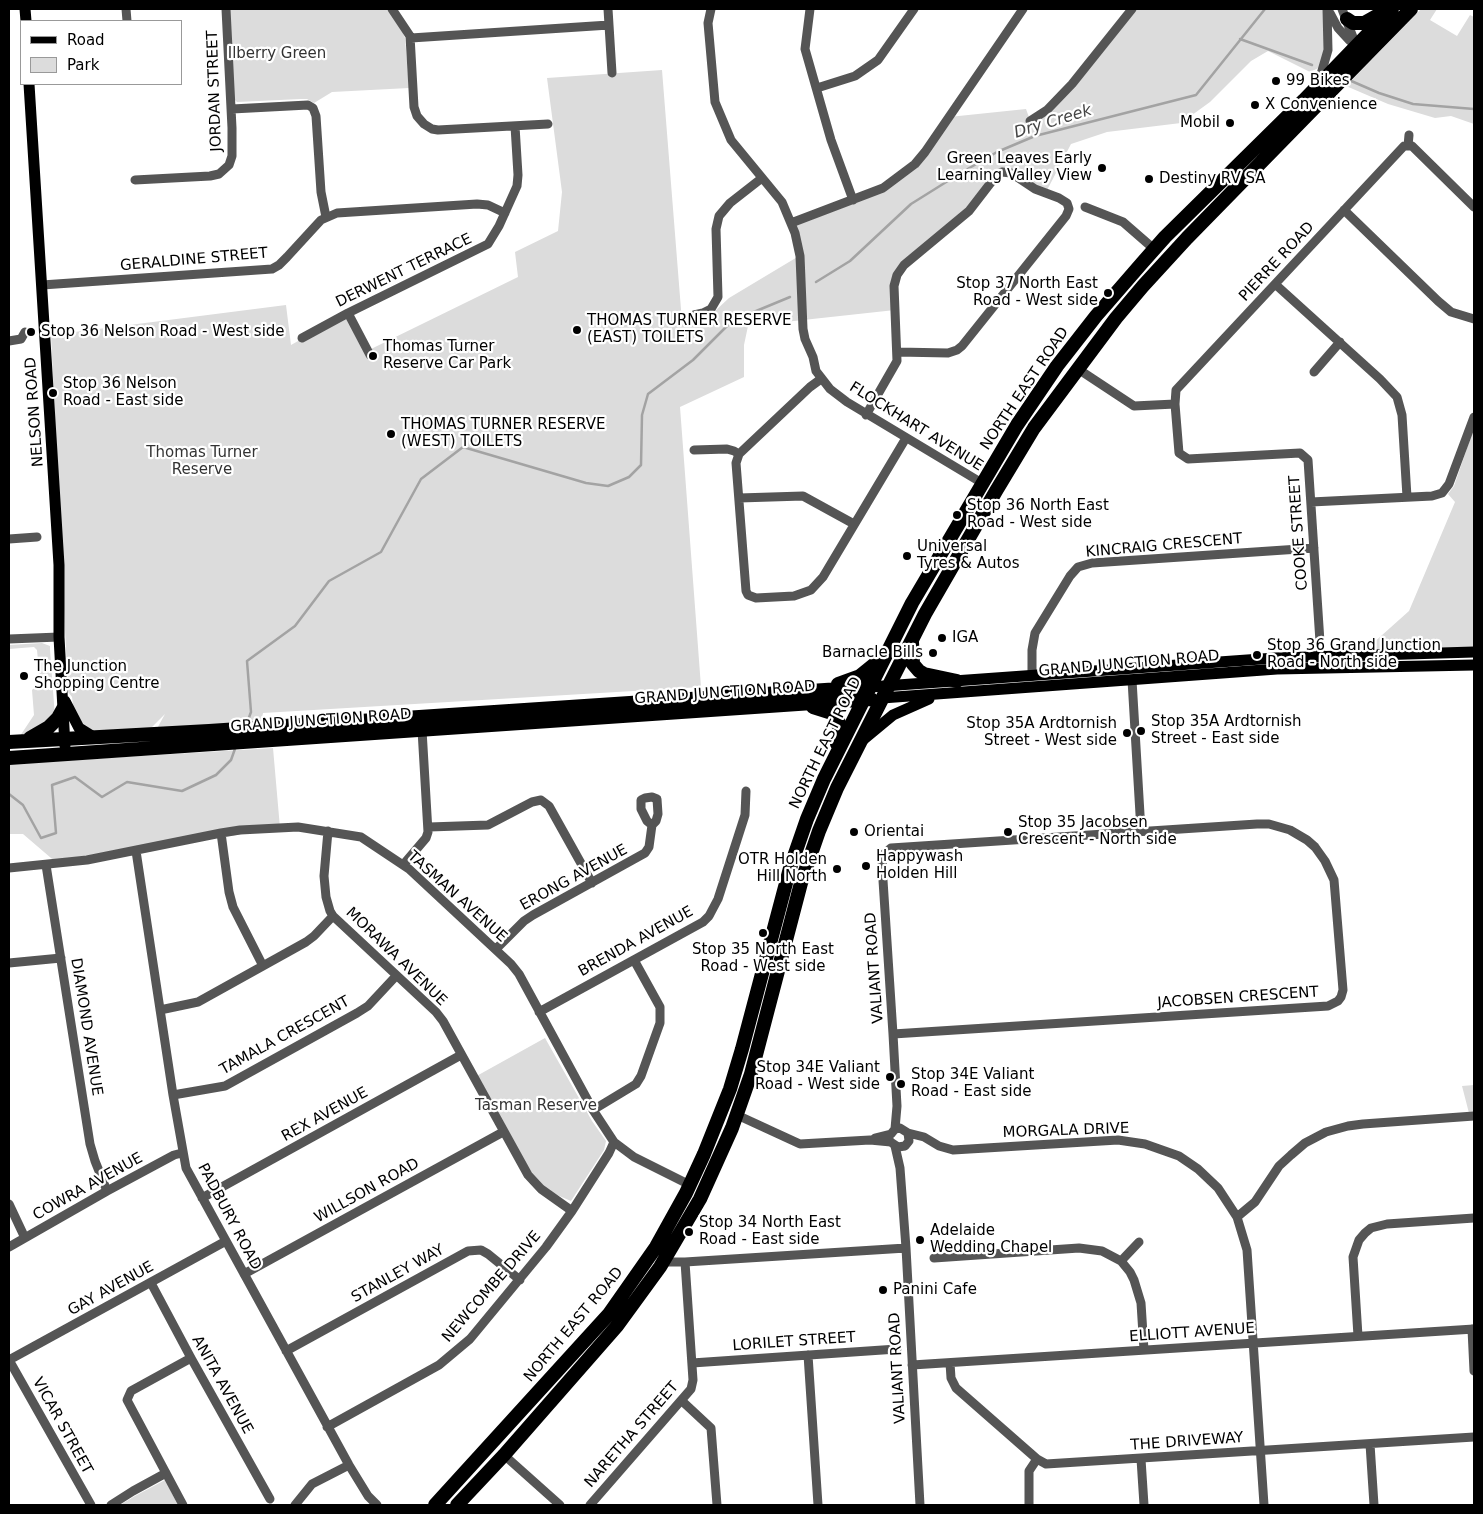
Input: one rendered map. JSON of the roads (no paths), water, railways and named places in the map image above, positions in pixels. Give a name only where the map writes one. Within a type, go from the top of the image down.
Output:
[{"type":"highway","name":"NORTH EAST ROAD","points":[[435,1505],[609,1314],[658,1243],[690,1185],[730,1089],[790,868],[807,819],[836,755],[912,603],[1017,425],[1057,366],[1096,316],[1154,249],[1392,9]]},
{"type":"highway","points":[[1344,14],[1354,23],[1364,23],[1382,12],[1392,9]]},
{"type":"highway","name":"NORTH EAST ROAD","points":[[457,1505],[504,1455],[617,1326],[663,1262],[700,1199],[737,1115],[758,1050],[801,883],[828,809],[912,638],[1034,428],[1116,318],[1156,271],[1411,9]]},
{"type":"highway","points":[[1352,70],[1356,45],[1367,44],[1385,37]]},
{"type":"highway","points":[[1156,271],[1157,260],[1154,249],[1165,251],[1178,248]]},
{"type":"highway","points":[[988,505],[982,483],[995,481],[1005,475]]},
{"type":"highway","points":[[912,638],[912,660],[919,671],[924,674],[957,681]]},
{"type":"highway","points":[[804,698],[860,676],[890,650]]},
{"type":"highway","name":"GRAND JUNCTION ROAD","points":[[9,758],[66,754],[217,737],[252,728],[422,723],[867,694],[882,698]]},
{"type":"highway","points":[[804,698],[832,713],[838,719],[839,729],[836,755]]},
{"type":"highway","points":[[15,742],[41,733],[58,718],[63,709]]},
{"type":"highway","name":"GRAND JUNCTION ROAD","points":[[15,742],[95,738],[217,737],[251,742],[422,723]]},
{"type":"highway","points":[[716,1125],[727,1118],[737,1115],[732,1104],[730,1089]]},
{"type":"highway","points":[[637,1276],[649,1266],[663,1262],[658,1243]]},
{"type":"main road","name":"NELSON ROAD","points":[[29,85],[59,571],[59,637],[66,754]]},
{"type":"main road","name":"GRAND JUNCTION ROAD","points":[[882,698],[942,695],[1430,654],[1474,652]]},
{"type":"main road","points":[[1430,654],[1453,666]]},
{"type":"main road","name":"GRAND JUNCTION ROAD","points":[[867,694],[889,686],[1275,658],[1321,663],[1474,665]]},
{"type":"main road","points":[[1131,668],[1132,680]]},
{"type":"main road","points":[[1032,676],[1032,688]]},
{"type":"main road","points":[[62,693],[76,725],[82,731],[95,738]]},
{"type":"main road","points":[[859,744],[893,715],[915,704],[942,695]]},
{"type":"street","name":"JORDAN STREET","points":[[136,180],[207,177],[222,172],[229,165],[232,156],[232,109],[226,9]]},
{"type":"street","points":[[392,9],[405,26],[411,38],[414,103],[416,114],[420,120],[434,130],[548,124]]},
{"type":"street","points":[[608,9],[612,73]]},
{"type":"street","name":"FLOCKHART AVENUE","points":[[711,9],[708,23],[715,102],[731,140],[782,202],[791,223],[797,240],[800,258],[804,335],[813,357],[814,366],[821,379],[838,395],[866,414],[982,483]]},
{"type":"street","points":[[810,9],[805,46],[831,140],[853,200]]},
{"type":"street","points":[[817,88],[855,76],[878,60],[914,9]]},
{"type":"street","points":[[791,223],[883,188],[920,159],[1023,9]]},
{"type":"street","points":[[1030,121],[1047,110],[1072,84],[1132,9]]},
{"type":"street","points":[[1328,9],[1338,28],[1356,45]]},
{"type":"street","points":[[1318,84],[1328,50],[1328,9]]},
{"type":"street","points":[[1344,14],[1356,45]]},
{"type":"street","points":[[411,38],[609,25]]},
{"type":"street","points":[[232,109],[308,105],[313,108],[316,114],[321,192],[326,217],[341,213],[477,204],[488,205],[505,213]]},
{"type":"street","name":"DERWENT TERRACE","points":[[302,338],[348,313],[483,248],[492,240],[518,181],[515,126]]},
{"type":"street","points":[[1409,135],[1408,146],[1412,146],[1474,207]]},
{"type":"street","name":"PIERRE ROAD","points":[[1175,404],[1176,390],[1404,146],[1408,146]]},
{"type":"street","points":[[866,414],[894,367],[898,352],[894,294],[895,282],[904,265],[969,211],[994,179],[1002,172],[1011,173],[1035,189],[1065,200],[1068,206],[1068,214],[960,348],[948,353],[898,352]]},
{"type":"street","points":[[694,315],[711,309],[719,294],[716,229],[719,216],[730,203],[762,178]]},
{"type":"street","points":[[1085,207],[1123,222],[1154,249]]},
{"type":"street","points":[[1344,210],[1451,312],[1474,319]]},
{"type":"street","name":"GERALDINE STREET","points":[[42,285],[272,269],[282,263],[321,220],[326,217]]},
{"type":"street","points":[[1275,284],[1380,379],[1397,397],[1402,415],[1406,497]]},
{"type":"street","points":[[348,313],[370,355]]},
{"type":"street","points":[[9,341],[21,339],[25,332]]},
{"type":"street","points":[[1314,372],[1340,342]]},
{"type":"street","points":[[1078,369],[1134,406],[1175,404]]},
{"type":"street","points":[[821,379],[810,387],[739,454],[736,464],[745,586],[748,594],[754,597],[794,596],[811,590],[826,572],[906,438]]},
{"type":"street","name":"COOKE STREET","points":[[1175,404],[1179,453],[1188,459],[1300,452],[1308,460],[1321,663]]},
{"type":"street","points":[[1311,502],[1432,496],[1442,493],[1449,484],[1474,417]]},
{"type":"street","points":[[694,450],[727,449],[739,454]]},
{"type":"street","points":[[739,498],[803,496],[854,524]]},
{"type":"street","points":[[9,539],[36,537]]},
{"type":"street","name":"KINCRAIG CRESCENT","points":[[1032,676],[1032,650],[1035,633],[1070,576],[1078,567],[1092,563],[1314,548]]},
{"type":"street","points":[[9,639],[59,637]]},
{"type":"street","points":[[1132,680],[1141,831]]},
{"type":"street","points":[[403,865],[426,838],[429,827],[422,723]]},
{"type":"street","name":"BRENDA AVENUE","points":[[539,1012],[703,922],[714,910],[745,815],[746,791]]},
{"type":"street","points":[[429,827],[488,825],[532,802],[541,800],[549,806],[592,883]]},
{"type":"street","name":"JACOBSEN CRESCENT","points":[[882,858],[891,848],[901,846],[1257,824],[1269,824],[1290,830],[1308,840],[1325,861],[1334,880],[1343,990],[1338,1001],[1328,1006],[1319,1007],[892,1034]]},
{"type":"street","name":"ERONG AVENUE","points":[[496,949],[524,921],[645,853],[651,842],[652,825]]},
{"type":"street","name":"TASMAN AVENUE","points":[[9,868],[87,860],[221,833],[289,827],[361,837],[403,865],[496,949],[519,974],[593,1110],[614,1142],[634,1157],[690,1185]]},
{"type":"street","name":"MORAWA AVENUE","points":[[328,831],[324,876],[327,905],[333,916],[436,1012],[443,1021],[528,1175],[535,1183],[572,1211]]},
{"type":"street","points":[[221,833],[229,892],[233,907],[263,966]]},
{"type":"street","name":"PADBURY ROAD","points":[[136,851],[182,1153],[186,1168],[327,1427],[368,1496],[377,1505]]},
{"type":"street","name":"VALIANT ROAD","points":[[882,858],[900,1137],[900,1168],[920,1505]]},
{"type":"street","name":"DIAMOND AVENUE","points":[[46,865],[90,1144],[108,1191]]},
{"type":"street","points":[[160,1010],[198,1002],[314,936],[333,916]]},
{"type":"street","points":[[9,962],[61,958]]},
{"type":"street","points":[[593,1110],[636,1084],[641,1076],[660,1023],[660,1007],[634,960]]},
{"type":"street","name":"TAMALA CRESCENT","points":[[173,1095],[225,1086],[368,1006],[396,976]]},
{"type":"street","name":"REX AVENUE","points":[[202,1198],[461,1055]]},
{"type":"street","points":[[737,1115],[800,1144],[900,1137]]},
{"type":"street","points":[[1237,1217],[1255,1202],[1279,1166],[1305,1143],[1326,1132],[1363,1124],[1474,1116]]},
{"type":"street","name":"WILLSON ROAD","points":[[244,1274],[503,1132]]},
{"type":"street","name":"MORGALA DRIVE","points":[[900,1137],[924,1136],[939,1146],[953,1150],[1118,1140],[1145,1144],[1179,1156],[1198,1169],[1218,1188],[1237,1217],[1247,1250],[1264,1505]]},
{"type":"street","name":"NEWCOMBE DRIVE","points":[[327,1427],[427,1372],[448,1358],[470,1339],[520,1280],[572,1211],[610,1152],[614,1142]]},
{"type":"street","name":"COWRA AVENUE","points":[[9,1247],[174,1155],[182,1153]]},
{"type":"street","points":[[9,1204],[25,1238]]},
{"type":"street","points":[[1358,1336],[1353,1257],[1359,1240],[1365,1233],[1378,1225],[1474,1218]]},
{"type":"street","name":"GAY AVENUE","points":[[9,1360],[226,1240]]},
{"type":"street","points":[[1121,1261],[1139,1242]]},
{"type":"street","points":[[663,1262],[906,1248]]},
{"type":"street","points":[[934,1258],[1079,1248],[1102,1251],[1121,1261],[1130,1272],[1140,1297],[1144,1350]]},
{"type":"street","name":"STANLEY WAY","points":[[286,1351],[468,1251],[481,1250],[520,1280]]},
{"type":"street","name":"NARETHA STREET","points":[[590,1505],[690,1392],[693,1384],[685,1262]]},
{"type":"street","name":"ANITA AVENUE","points":[[151,1283],[270,1499]]},
{"type":"street","points":[[1473,1329],[1474,1371]]},
{"type":"street","name":"ELLIOTT AVENUE","points":[[912,1365],[1473,1329]]},
{"type":"street","name":"LORILET STREET","points":[[692,1363],[897,1349]]},
{"type":"street","points":[[808,1355],[818,1505]]},
{"type":"street","points":[[183,1505],[126,1400],[131,1391],[191,1358]]},
{"type":"street","name":"VICAR STREET","points":[[9,1360],[91,1505]]},
{"type":"street","points":[[950,1363],[951,1378],[956,1388],[1037,1459],[1028,1471],[1029,1505]]},
{"type":"street","points":[[682,1401],[711,1428],[717,1505]]},
{"type":"street","name":"THE DRIVEWAY","points":[[1037,1459],[1046,1464],[1474,1437]]},
{"type":"street","points":[[1370,1444],[1374,1505]]},
{"type":"street","points":[[504,1455],[560,1505]]},
{"type":"street","points":[[1141,1459],[1144,1505]]},
{"type":"street","points":[[295,1505],[312,1484],[349,1465]]},
{"type":"street","points":[[111,1505],[166,1473]]},
{"type":"waterway","name":"Dry Creek","points":[[816,282],[850,261],[911,204],[997,152],[1035,136],[1196,95],[1265,9]]},
{"type":"waterway","points":[[1240,39],[1312,65]]},
{"type":"waterway","points":[[1349,80],[1379,93],[1413,104],[1474,109]]},
{"type":"waterway","name":"Dry Creek","points":[[247,723],[251,712],[247,661],[295,626],[329,581],[381,552],[421,479],[463,447],[586,483],[608,486],[629,477],[641,465],[642,415],[648,394],[693,360],[732,321],[790,297]]},
{"type":"waterway","name":"Dry Creek","points":[[9,794],[23,805],[41,838],[56,833],[52,785],[75,777],[102,797],[127,782],[182,791],[216,775],[231,760],[236,746]]},
{"type":"place","name":"99 Bikes","points":[[1276,81]]},
{"type":"place","name":"X Convenience","points":[[1255,105]]},
{"type":"place","name":"Mobil","points":[[1230,123]]},
{"type":"place","name":"Green Leaves Early Learning Valley View","points":[[1102,168]]},
{"type":"place","name":"Destiny RV SA","points":[[1149,179]]},
{"type":"place","name":"Stop 37 North East Road - West side","points":[[1108,293]]},
{"type":"place","name":"THOMAS TURNER RESERVE (EAST) TOILETS","points":[[577,330]]},
{"type":"place","name":"Stop 36 Nelson Road - West side","points":[[31,332]]},
{"type":"place","name":"Thomas Turner Reserve Car Park","points":[[373,356]]},
{"type":"place","name":"Stop 36 Nelson Road - East side","points":[[53,393]]},
{"type":"place","name":"THOMAS TURNER RESERVE (WEST) TOILETS","points":[[391,434]]},
{"type":"place","name":"Stop 36 North East Road - West side","points":[[957,515]]},
{"type":"place","name":"Universal Tyres & Autos","points":[[907,556]]},
{"type":"place","name":"IGA","points":[[942,638]]},
{"type":"place","name":"Barnacle Bills","points":[[933,653]]},
{"type":"place","name":"Stop 36 Grand Junction Road - North side","points":[[1257,655]]},
{"type":"place","name":"The Junction Shopping Centre","points":[[24,676]]},
{"type":"place","name":"Stop 35A Ardtornish Street - East side","points":[[1141,731]]},
{"type":"place","name":"Stop 35A Ardtornish Street - West side","points":[[1127,733]]},
{"type":"place","name":"Orientai","points":[[854,832]]},
{"type":"place","name":"Stop 35 Jacobsen Crescent - North side","points":[[1008,832]]},
{"type":"place","name":"Happywash Holden Hill","points":[[866,866]]},
{"type":"place","name":"OTR Holden Hill North","points":[[837,869]]},
{"type":"place","name":"Stop 35 North East Road - West side","points":[[763,933]]},
{"type":"place","name":"Stop 34E Valiant Road - West side","points":[[890,1077]]},
{"type":"place","name":"Stop 34E Valiant Road - East side","points":[[901,1084]]},
{"type":"place","name":"Stop 34 North East Road - East side","points":[[689,1232]]},
{"type":"place","name":"Adelaide Wedding Chapel","points":[[920,1240]]},
{"type":"place","name":"Panini Cafe","points":[[883,1290]]},
{"type":"park label","name":"Ilberry Green","points":[[277,54]]},
{"type":"park label","name":"Thomas Turner Reserve","points":[[202,462]]},
{"type":"park label","name":"Tasman Reserve","points":[[536,1106]]}]
